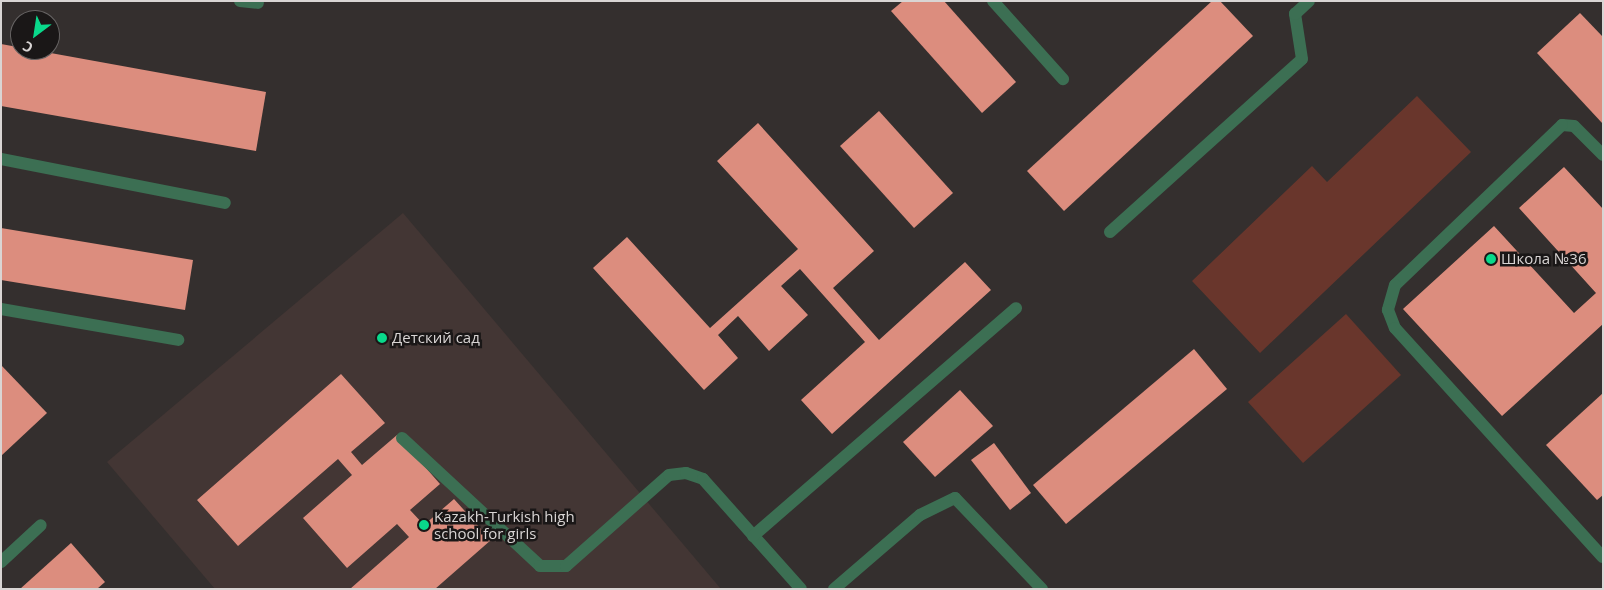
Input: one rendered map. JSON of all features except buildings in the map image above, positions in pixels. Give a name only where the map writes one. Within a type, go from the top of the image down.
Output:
[{"type":"lane","points":[[240,1],[258,3]]},
{"type":"lane","points":[[993,1],[1063,79]]},
{"type":"lane","points":[[1110,232],[1302,59],[1296,14],[1309,1]]},
{"type":"lane","points":[[1602,554],[1396,328],[1388,310],[1394,285],[1562,125],[1574,126],[1603,155]]},
{"type":"lane","points":[[1,159],[225,203]]},
{"type":"lane","points":[[1,308],[178,340]]},
{"type":"lane","points":[[753,536],[1016,308]]},
{"type":"lane","points":[[402,438],[540,566],[566,566],[669,475],[678,473],[703,479],[801,589]]},
{"type":"lane","points":[[834,589],[920,515],[955,498],[1042,589]]},
{"type":"lane","points":[[1,562],[42,526]]},
{"type":"shaded area","points":[[1417,96],[1471,152],[1260,353],[1192,281],[1312,166],[1327,182]]},
{"type":"shaded area","name":"Детский сад","points":[[403,213],[721,589],[215,589],[107,462]]},
{"type":"shaded area","points":[[1346,314],[1401,375],[1303,463],[1248,402]]},
{"type":"place","name":"Школа №36","points":[[1491,259]]},
{"type":"place","name":"Детский сад","points":[[382,338]]},
{"type":"place","name":"Kazakh-Turkish high school for girls","points":[[424,525]]}]
